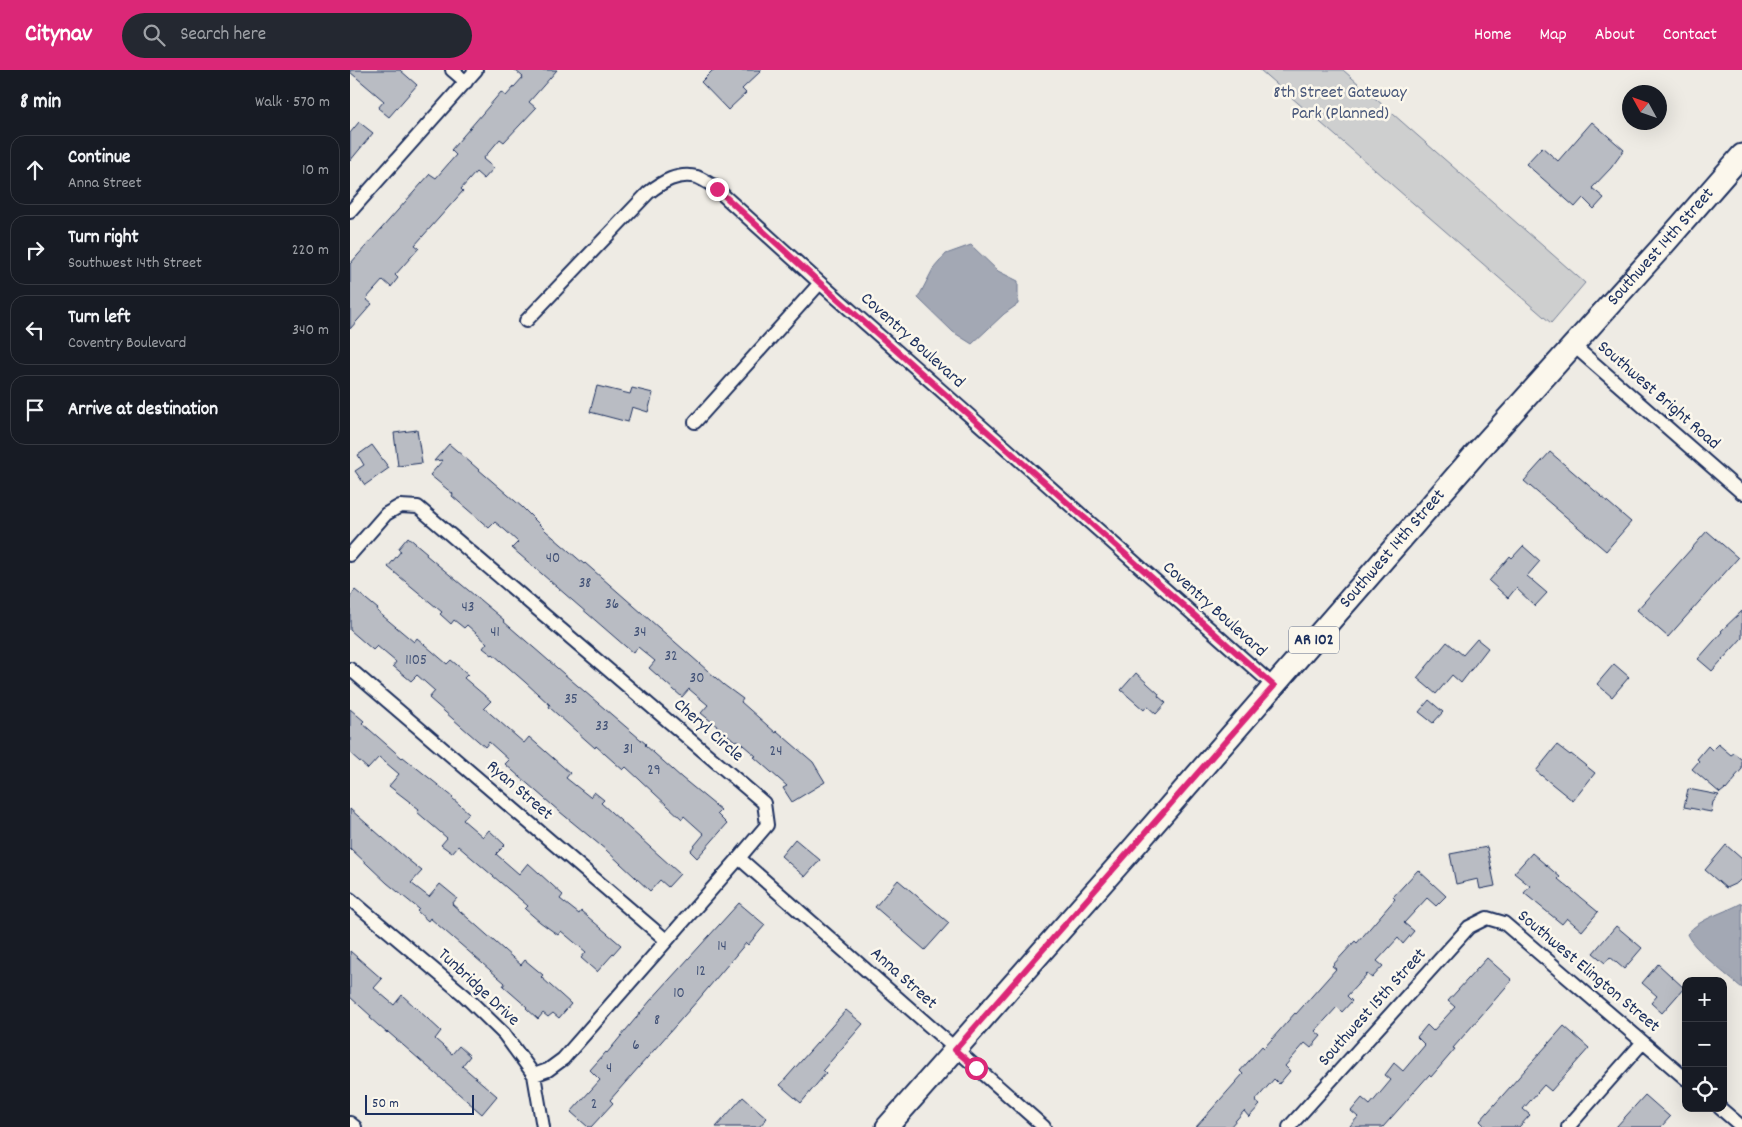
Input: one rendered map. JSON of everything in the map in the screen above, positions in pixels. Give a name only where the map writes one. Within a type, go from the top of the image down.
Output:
[{"type":"main road","name":"Southwest 14th Street","points":[[887,1127],[1439,495],[1742,155]]},
{"type":"street","points":[[452,70],[466,82]]},
{"type":"street","points":[[350,212],[476,70]]},
{"type":"street","name":"Coventry Boulevard","points":[[526,321],[648,193],[666,180],[683,176],[697,177],[712,185],[1274,686]]},
{"type":"street","points":[[695,422],[820,283]]},
{"type":"street","name":"Southwest Bright Road","points":[[1573,345],[1742,493]]},
{"type":"street","name":"Cheryl Circle","points":[[350,555],[386,514],[400,506],[418,507],[764,803],[767,824],[739,858],[563,1059],[548,1070],[534,1075]]},
{"type":"street","name":"Ryan Street","points":[[350,669],[666,940]]},
{"type":"street","name":"Anna Street","points":[[739,858],[1044,1127]]},
{"type":"street","name":"Tunbridge Drive","points":[[350,899],[464,995],[504,1034],[534,1075],[543,1127]]},
{"type":"street","name":"Southwest Elington Street","points":[[1487,918],[1504,923],[1682,1075]]},
{"type":"street","name":"Southwest 15th Street","points":[[1289,1127],[1469,927],[1487,918]]},
{"type":"street","points":[[1568,1127],[1643,1042]]},
{"type":"street","points":[[1725,1112],[1742,1127]]},
{"type":"street","points":[[350,1123],[355,1127]]},
{"type":"green space","name":"8th Street Gateway Park (Planned)","points":[[1260,70],[1343,70],[1585,283],[1551,323]]},
{"type":"shaded area","points":[[971,245],[998,271],[1018,281],[1018,304],[1004,314],[972,344],[953,332],[918,298],[933,269],[946,254]]},
{"type":"shaded area","points":[[1742,903],[1742,988],[1704,955],[1687,934],[1692,928],[1705,920]]},
{"type":"building","points":[[350,70],[400,70],[417,85],[389,117],[378,108],[384,101]]},
{"type":"building","points":[[515,70],[557,70],[529,102],[536,108],[504,142],[500,139],[483,159],[494,168],[484,179],[476,172],[461,189],[463,191],[415,245],[419,248],[395,275],[398,278],[391,287],[383,280],[366,299],[372,304],[350,329],[350,264],[430,174],[436,178],[456,155],[451,150],[501,92],[506,96],[523,77]]},
{"type":"building","points":[[713,70],[762,70],[742,89],[746,93],[728,110],[701,82]]},
{"type":"building","points":[[359,122],[373,133],[350,161],[350,133]]},
{"type":"building","points":[[1592,122],[1624,150],[1611,168],[1592,188],[1604,198],[1594,209],[1583,198],[1575,207],[1526,164],[1542,147],[1558,161]]},
{"type":"building","points":[[597,386],[630,394],[632,388],[653,393],[648,412],[632,407],[628,422],[590,412]]},
{"type":"building","points":[[417,430],[422,463],[398,466],[394,433]]},
{"type":"building","points":[[449,444],[584,564],[724,685],[743,699],[741,702],[813,762],[825,782],[792,802],[783,788],[787,786],[754,757],[756,756],[701,713],[708,705],[689,689],[682,697],[649,668],[655,661],[638,647],[633,653],[512,548],[518,542],[505,530],[495,522],[489,528],[430,475],[443,460],[434,461]]},
{"type":"building","points":[[372,445],[389,468],[365,485],[355,471],[364,465],[358,455]]},
{"type":"building","points":[[1550,452],[1631,522],[1606,551],[1524,481]]},
{"type":"building","points":[[1707,531],[1738,558],[1668,637],[1637,610]]},
{"type":"building","points":[[408,537],[427,553],[426,555],[504,620],[646,744],[682,778],[721,810],[717,814],[727,824],[697,858],[690,851],[704,834],[684,816],[682,819],[626,767],[623,770],[596,746],[595,748],[549,707],[550,705],[525,682],[493,654],[483,648],[487,643],[467,625],[464,628],[454,620],[451,624],[440,614],[442,612],[388,567],[401,551],[398,549]]},
{"type":"building","points":[[1523,546],[1540,561],[1527,576],[1547,593],[1535,606],[1516,588],[1508,598],[1489,581],[1510,556],[1512,558]]},
{"type":"building","points":[[355,590],[414,642],[417,638],[447,664],[451,660],[468,674],[464,678],[491,701],[484,708],[524,743],[529,737],[570,773],[566,778],[590,797],[594,792],[604,800],[601,803],[680,874],[668,887],[660,880],[650,891],[606,850],[505,764],[509,760],[489,742],[485,747],[429,698],[435,691],[417,675],[411,681],[393,666],[396,662],[377,646],[373,650],[350,630],[350,597]]},
{"type":"building","points":[[1742,611],[1742,638],[1712,671],[1698,659],[1721,631]]},
{"type":"building","points":[[1477,639],[1488,648],[1461,683],[1452,675],[1436,694],[1417,678],[1447,642],[1463,655]]},
{"type":"building","points":[[1614,664],[1629,677],[1612,697],[1597,684]]},
{"type":"building","points":[[1136,673],[1166,703],[1156,714],[1147,706],[1144,710],[1121,690]]},
{"type":"building","points":[[1429,700],[1443,712],[1433,723],[1419,712]]},
{"type":"building","points":[[350,709],[364,721],[362,723],[402,758],[453,797],[469,813],[463,820],[483,837],[489,830],[505,845],[496,854],[519,874],[528,863],[563,895],[560,899],[579,914],[581,911],[621,945],[597,972],[581,958],[586,952],[561,931],[558,935],[540,922],[525,909],[528,906],[458,846],[452,853],[441,845],[447,838],[417,812],[419,809],[389,786],[399,774],[379,757],[368,769],[350,753]]},
{"type":"building","points":[[1718,744],[1731,755],[1734,753],[1742,760],[1742,769],[1736,778],[1726,790],[1720,793],[1692,769],[1699,761],[1697,759],[1708,746],[1712,750]]},
{"type":"building","points":[[1557,745],[1595,773],[1573,801],[1536,771]]},
{"type":"building","points":[[1688,789],[1719,795],[1713,802],[1711,812],[1684,807]]},
{"type":"building","points":[[350,809],[422,871],[411,883],[429,897],[440,884],[457,898],[452,904],[521,965],[525,960],[543,975],[541,977],[571,1004],[559,1018],[553,1013],[548,1017],[543,1013],[538,1019],[503,986],[505,983],[430,918],[428,921],[417,911],[419,909],[387,883],[350,848]]},
{"type":"building","points":[[795,839],[820,860],[805,877],[781,856]]},
{"type":"building","points":[[1726,845],[1742,859],[1742,878],[1737,883],[1726,888],[1705,870]]},
{"type":"building","points":[[1487,847],[1495,886],[1480,889],[1478,879],[1456,884],[1450,854]]},
{"type":"building","points":[[1532,853],[1560,877],[1558,879],[1598,912],[1582,931],[1567,918],[1562,924],[1524,893],[1530,886],[1514,873]]},
{"type":"building","points":[[1418,870],[1446,896],[1436,906],[1427,898],[1404,923],[1414,931],[1403,944],[1398,938],[1377,961],[1383,966],[1372,978],[1367,974],[1347,996],[1352,1001],[1342,1012],[1337,1007],[1315,1031],[1321,1036],[1311,1048],[1305,1043],[1285,1066],[1290,1071],[1279,1084],[1274,1079],[1255,1101],[1260,1105],[1249,1117],[1244,1111],[1230,1127],[1196,1127],[1243,1074],[1240,1071],[1262,1046],[1264,1048],[1296,1014],[1336,969],[1332,966],[1355,941],[1357,943],[1395,899],[1393,897]]},
{"type":"building","points":[[898,880],[949,923],[925,950],[875,907]]},
{"type":"building","points":[[739,903],[765,925],[748,945],[746,943],[610,1100],[613,1103],[591,1127],[588,1127],[571,1112],[600,1080],[590,1070]]},
{"type":"building","points":[[1616,926],[1642,948],[1624,969],[1610,957],[1605,963],[1593,953]]},
{"type":"building","points":[[350,951],[382,979],[374,988],[394,1005],[402,995],[441,1031],[435,1039],[452,1054],[459,1046],[470,1056],[462,1066],[497,1096],[482,1114],[370,1018],[371,1016],[350,997]]},
{"type":"building","points":[[1487,958],[1512,980],[1453,1048],[1455,1049],[1431,1077],[1429,1075],[1383,1127],[1349,1127],[1358,1117],[1351,1111],[1362,1098],[1370,1105],[1391,1080],[1385,1075],[1394,1063],[1403,1071],[1425,1045],[1417,1037],[1427,1025],[1433,1031],[1455,1007],[1448,1001]]},
{"type":"building","points":[[1658,964],[1682,986],[1682,990],[1662,1013],[1651,1003],[1657,996],[1642,983]]},
{"type":"building","points":[[846,1010],[863,1024],[823,1070],[826,1073],[801,1103],[780,1085]]},
{"type":"building","points":[[1564,1026],[1589,1048],[1551,1091],[1544,1085],[1523,1109],[1530,1115],[1519,1127],[1486,1127],[1480,1121]]},
{"type":"building","points":[[1645,1095],[1670,1117],[1661,1127],[1616,1127]]},
{"type":"building","points":[[743,1097],[767,1118],[759,1127],[716,1127]]},
{"type":"route","points":[[717,189],[820,283],[1274,686],[955,1050],[976,1068]]}]
